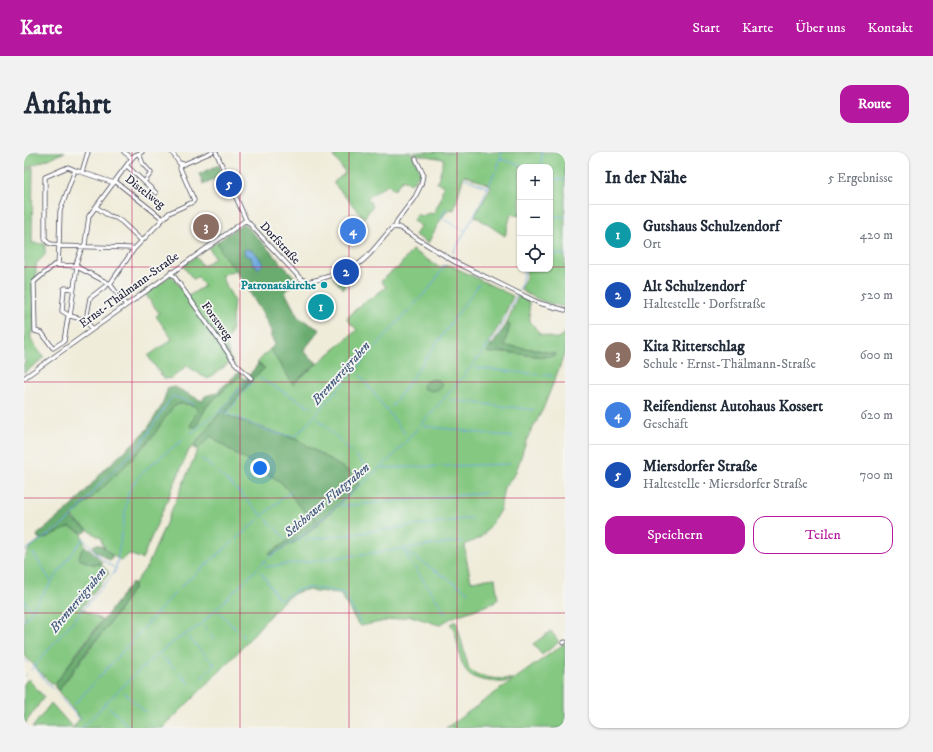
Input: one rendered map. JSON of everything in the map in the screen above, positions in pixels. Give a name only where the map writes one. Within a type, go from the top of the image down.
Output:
[{"type":"street","points":[[82,172],[88,152]]},
{"type":"street","points":[[124,152],[132,158]]},
{"type":"street","points":[[92,329],[86,320],[90,298],[109,284],[134,249],[169,213],[194,200],[180,168],[181,164],[172,152]]},
{"type":"street","points":[[181,164],[212,152]]},
{"type":"street","points":[[216,152],[246,220]]},
{"type":"street","points":[[126,305],[109,284],[77,266],[54,265],[34,282],[35,331],[42,333],[53,348],[64,340],[68,318],[70,316],[77,266],[81,250],[84,246],[89,216],[132,158],[140,153],[143,164],[151,173],[144,182]]},
{"type":"street","name":"Dorfstraße","points":[[246,220],[300,278],[307,282],[331,275],[357,265],[392,228],[395,227],[397,221],[415,197],[421,185],[423,174],[416,159]]},
{"type":"street","points":[[127,166],[156,193]]},
{"type":"street","points":[[58,265],[59,245],[60,211],[75,170],[68,167],[46,177],[46,240],[50,244],[59,245],[134,249]]},
{"type":"street","name":"Distelweg","points":[[75,170],[115,182],[163,219]]},
{"type":"street","points":[[96,207],[109,216],[122,222],[142,241]]},
{"type":"street","name":"Ernst-Thälmann-Straße","points":[[24,378],[246,220]]},
{"type":"street","points":[[395,227],[400,228],[448,258],[520,294],[539,303],[565,310]]},
{"type":"street","name":"Forstweg","points":[[171,272],[235,363],[251,378]]},
{"type":"street","points":[[74,289],[64,289],[62,311],[72,317],[86,320]]},
{"type":"green space","points":[[24,152],[65,152],[24,169]]},
{"type":"green space","points":[[338,152],[411,152],[421,172],[411,184],[403,179],[394,190],[388,184],[367,198],[373,206],[364,218],[334,184],[334,182],[345,172],[334,157]]},
{"type":"green space","points":[[413,152],[565,152],[565,307],[542,301],[521,290],[527,272],[553,272],[553,164],[517,164],[517,215],[511,214],[505,236],[475,216],[491,187],[490,185],[464,175],[454,210],[449,209],[441,219],[428,243],[415,235],[421,226],[413,221],[416,214],[421,216],[430,213],[433,214],[441,199],[443,185],[437,183],[444,159],[414,154]]},
{"type":"green space","points":[[219,165],[223,175],[203,184],[199,174]]},
{"type":"green space","points":[[33,167],[32,243],[45,244],[45,255],[36,264],[36,279],[33,282],[34,332],[31,332],[31,340],[44,358],[24,373],[24,363],[26,362],[24,359],[24,171]]},
{"type":"green space","points":[[244,223],[298,281],[285,292],[298,317],[320,330],[303,351],[317,363],[293,384],[270,349],[275,344],[264,316],[236,270],[223,255],[217,242]]},
{"type":"green space","points":[[217,242],[223,255],[236,270],[222,275],[222,278],[234,300],[231,332],[226,343],[229,356],[232,361],[208,379],[187,366],[172,378],[164,379],[148,356],[172,339],[156,316],[159,313],[146,295],[171,275],[187,297],[204,286],[198,277],[193,279],[183,266],[196,257],[203,266],[215,258],[209,248]]},
{"type":"green space","points":[[412,250],[439,267],[450,265],[513,296],[500,324],[489,342],[492,345],[487,352],[488,353],[505,352],[543,357],[555,354],[533,349],[503,346],[510,326],[507,324],[506,325],[518,296],[529,302],[530,321],[540,334],[557,339],[565,333],[565,352],[560,366],[543,409],[526,441],[515,474],[504,487],[500,510],[489,528],[480,538],[465,545],[471,581],[495,578],[498,599],[494,603],[453,617],[439,625],[411,616],[360,626],[341,595],[336,593],[307,590],[301,591],[291,595],[280,604],[230,661],[163,728],[73,728],[80,718],[58,691],[121,608],[134,584],[148,565],[198,449],[211,436],[227,448],[281,482],[300,507],[306,513],[317,519],[282,546],[272,551],[271,555],[309,532],[359,486],[356,476],[298,440],[224,415],[251,380],[265,368],[257,363],[270,349],[293,384],[357,330],[346,319],[361,304],[386,287],[381,281],[397,269]]},
{"type":"green space","points":[[351,272],[343,289],[333,277]]},
{"type":"green space","points":[[507,324],[510,326],[504,346],[533,349],[555,354],[555,356],[543,357],[505,352],[488,353],[487,352]]},
{"type":"green space","points":[[258,364],[265,368],[251,380],[224,415],[298,440],[356,476],[359,486],[309,532],[271,555],[269,553],[316,519],[300,507],[281,482],[227,448],[211,436],[198,449],[195,449],[194,446]]},
{"type":"green space","points":[[240,371],[243,373],[206,407],[196,427],[191,427],[191,425],[198,408],[181,404],[172,408],[153,436],[134,457],[72,516],[72,519],[87,529],[86,532],[82,533],[70,527],[43,539],[38,538],[37,535],[76,502],[105,469],[148,428],[161,407],[168,388],[175,387],[202,401],[205,396],[216,393]]},
{"type":"green space","points":[[240,376],[246,380],[194,446],[189,450],[142,559],[129,554],[122,561],[112,555],[103,546],[101,538],[80,524],[72,516],[143,447],[153,436],[172,408],[184,404],[199,408],[191,425],[196,427],[206,407]]},
{"type":"green space","points":[[434,379],[441,383],[442,386],[440,389],[432,391],[424,389],[423,386],[425,383]]},
{"type":"green space","points":[[70,526],[82,533],[85,547],[81,551],[79,559],[92,564],[101,564],[109,573],[81,608],[102,620],[55,685],[48,680],[24,655],[24,559],[29,549],[38,541]]},
{"type":"green space","points":[[96,544],[103,547],[112,556],[111,560],[95,550],[93,546]]},
{"type":"green space","points":[[85,547],[95,553],[102,562],[101,564],[92,564],[79,559],[81,551]]},
{"type":"green space","points":[[132,582],[134,584],[134,588],[104,631],[90,647],[58,691],[55,688],[55,685],[62,674]]},
{"type":"green space","points":[[456,621],[469,669],[484,677],[513,679],[504,682],[489,681],[472,676],[467,672],[461,661],[455,632],[450,624]]},
{"type":"green space","points":[[551,631],[559,642],[542,655],[533,644]]},
{"type":"green space","points":[[565,643],[565,728],[446,728]]},
{"type":"green space","points":[[28,679],[44,697],[24,725],[24,684]]},
{"type":"green space","points":[[51,703],[73,728],[32,728]]},
{"type":"water","points":[[247,249],[255,252],[263,264],[258,269],[256,265],[253,264],[251,257],[245,255],[244,250]]},
{"type":"waterway","name":"Brennereigraben","points":[[497,169],[502,152]]},
{"type":"waterway","name":"Selchower Flutgraben","points":[[541,164],[542,152]]},
{"type":"waterway","points":[[501,159],[517,164]]},
{"type":"waterway","name":"Brennereigraben","points":[[453,253],[479,207],[495,172]]},
{"type":"waterway","points":[[465,178],[488,188]]},
{"type":"waterway","points":[[553,179],[565,180]]},
{"type":"waterway","points":[[446,208],[441,218],[465,230]]},
{"type":"waterway","points":[[553,216],[565,217]]},
{"type":"waterway","points":[[553,253],[565,255]]},
{"type":"waterway","name":"Brennereigraben","points":[[225,412],[272,432],[282,435],[297,435],[429,289],[445,265]]},
{"type":"waterway","name":"Selchower Flutgraben","points":[[519,291],[524,272]]},
{"type":"waterway","points":[[392,406],[479,284]]},
{"type":"waterway","name":"Selchower Flutgraben","points":[[82,728],[148,662],[169,645],[200,625],[268,558],[305,534],[393,456],[462,378],[498,333],[517,294]]},
{"type":"waterway","points":[[476,368],[553,376]]},
{"type":"waterway","points":[[360,375],[405,434]]},
{"type":"waterway","points":[[259,378],[312,408]]},
{"type":"waterway","points":[[221,411],[247,379]]},
{"type":"waterway","points":[[228,412],[252,381]]},
{"type":"waterway","points":[[24,551],[63,525],[81,507],[96,488],[141,444],[172,396],[194,404]]},
{"type":"waterway","points":[[450,400],[535,410]]},
{"type":"waterway","name":"Brennereigraben","points":[[191,433],[218,412],[223,412]]},
{"type":"waterway","points":[[318,419],[368,468]]},
{"type":"waterway","points":[[424,426],[513,437]]},
{"type":"waterway","name":"Brennereigraben","points":[[31,670],[114,573],[128,494],[138,477],[161,456],[185,438]]},
{"type":"waterway","points":[[201,458],[233,486],[263,516]]},
{"type":"waterway","points":[[383,468],[510,464]]},
{"type":"waterway","points":[[261,517],[291,491]]},
{"type":"waterway","points":[[341,506],[485,493]]},
{"type":"waterway","points":[[299,541],[472,518]]},
{"type":"waterway","points":[[266,519],[287,540]]},
{"type":"waterway","points":[[179,588],[258,520]]},
{"type":"waterway","points":[[24,621],[83,538],[105,562],[115,568]]},
{"type":"waterway","points":[[265,567],[463,541]]},
{"type":"waterway","points":[[402,549],[468,592]]},
{"type":"waterway","points":[[33,553],[51,581]]},
{"type":"waterway","points":[[405,553],[446,614]]},
{"type":"waterway","points":[[261,572],[278,598]]},
{"type":"waterway","points":[[279,599],[282,599],[297,590],[304,588],[318,588],[343,593],[361,623]]},
{"type":"waterway","points":[[75,704],[176,592]]},
{"type":"waterway","points":[[24,600],[31,610]]},
{"type":"waterway","points":[[219,612],[244,637]]},
{"type":"waterway","points":[[204,627],[215,640]]},
{"type":"waterway","points":[[188,637],[215,665],[201,678]]},
{"type":"waterway","points":[[163,657],[190,684]]},
{"type":"waterway","points":[[24,659],[28,663]]},
{"type":"waterway","points":[[34,666],[52,689]]},
{"type":"waterway","name":"Brennereigraben","points":[[24,677],[27,674]]},
{"type":"waterway","points":[[124,692],[145,712]]},
{"type":"waterway","points":[[56,693],[81,720]]},
{"type":"waterway","points":[[109,707],[130,728]]},
{"type":"place","name":"Miersdorfer Straße","points":[[229,184]]},
{"type":"place","name":"Kita Ritterschlag","points":[[206,227]]},
{"type":"place","name":"Reifendienst Autohaus Kossert","points":[[353,231]]},
{"type":"place","name":"Alt Schulzendorf","points":[[346,272]]},
{"type":"place","name":"Patronatskirche","points":[[324,285]]},
{"type":"place","name":"Gutshaus Schulzendorf","points":[[321,307]]}]
